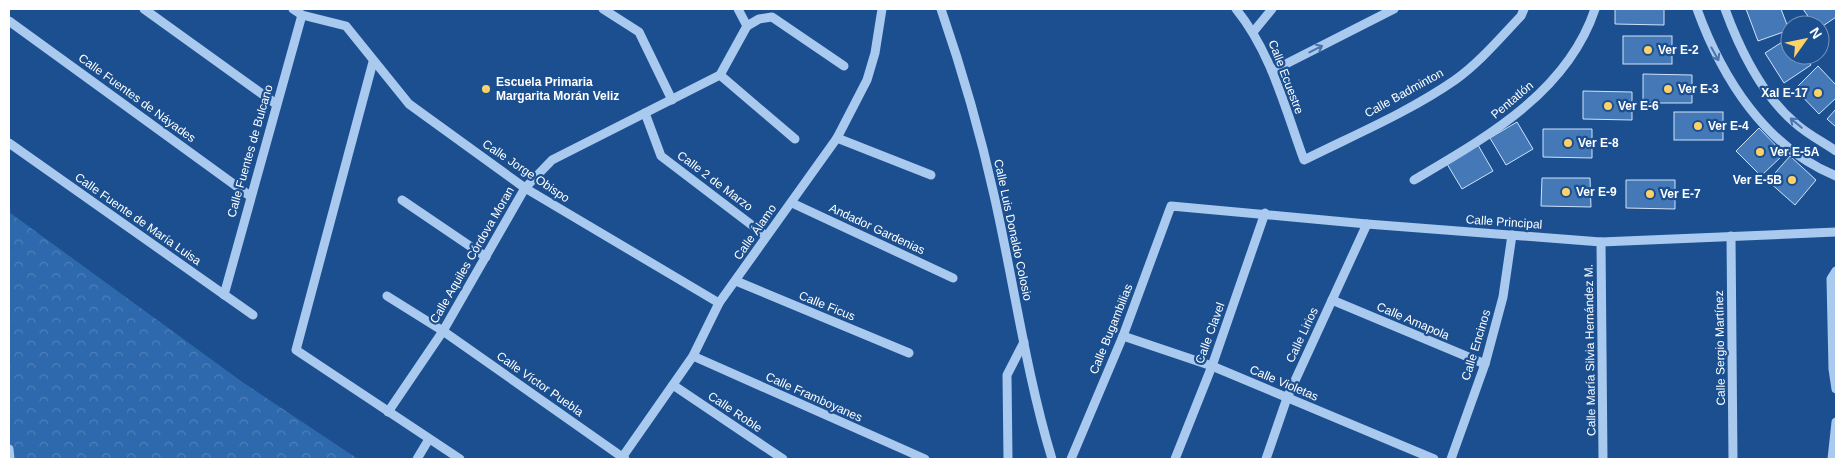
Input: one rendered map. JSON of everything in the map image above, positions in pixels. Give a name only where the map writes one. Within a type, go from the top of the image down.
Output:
[{"type":"street","points":[[144,9],[276,104]]},
{"type":"street","points":[[293,9],[302,15]]},
{"type":"street","points":[[603,9],[639,32],[672,100]]},
{"type":"street","points":[[738,9],[747,26]]},
{"type":"street","name":"Calle Álamo","points":[[623,459],[693,356],[719,303],[837,138],[868,80],[876,53],[882,9]]},
{"type":"street","name":"Calle Luis Donaldo Colosio","points":[[941,9],[978,130],[994,196],[1031,381],[1052,459]]},
{"type":"street","name":"Calle Ecuestre","points":[[1236,9],[1254,31],[1272,71],[1304,160]]},
{"type":"street","points":[[1254,31],[1272,9]]},
{"type":"street","points":[[1272,71],[1394,9]]},
{"type":"street","name":"Calle Badminton","points":[[1304,160],[1433,94],[1457,78],[1488,52],[1521,16],[1524,9]]},
{"type":"street","name":"Pentatlón","points":[[1414,180],[1493,132],[1531,102],[1550,83],[1575,48],[1595,9]]},
{"type":"street","points":[[1697,9],[1710,44],[1733,86],[1758,119],[1795,152],[1836,176]]},
{"type":"street","points":[[1725,9],[1735,35],[1762,86],[1794,123],[1836,151]]},
{"type":"street","name":"Calle Fuentes de Bulcano","points":[[224,295],[250,196],[302,15]]},
{"type":"street","name":"Calle Jorge Obispo","points":[[302,15],[346,26],[373,62],[409,104],[525,188],[719,303]]},
{"type":"street","points":[[795,138],[720,75],[747,26],[759,19],[772,17],[844,66]]},
{"type":"street","name":"Calle Fuentes de Náyades","points":[[9,21],[250,196]]},
{"type":"street","points":[[373,62],[296,350],[460,459]]},
{"type":"street","name":"Calle Aquiles Córdova Moran","points":[[388,412],[443,331],[525,188],[552,160],[720,75]]},
{"type":"street","name":"Calle 2 de Marzo","points":[[645,113],[661,156],[766,236]]},
{"type":"street","points":[[837,138],[931,176]]},
{"type":"street","name":"Calle Fuente de María Luisa","points":[[9,142],[252,315]]},
{"type":"street","points":[[402,200],[486,257]]},
{"type":"street","name":"Andador Gardenias","points":[[792,203],[953,278]]},
{"type":"street","name":"Calle Principal","points":[[1171,206],[1265,213],[1366,224],[1601,242],[1836,232]]},
{"type":"street","name":"Calle Bugambilias","points":[[1071,459],[1123,336],[1171,206]]},
{"type":"street","name":"Calle Clavel","points":[[1175,459],[1212,366],[1265,213]]},
{"type":"street","name":"Calle Lirios","points":[[1266,459],[1287,398],[1366,224]]},
{"type":"street","name":"Calle Encinos","points":[[1451,459],[1485,364],[1503,297],[1512,235]]},
{"type":"street","name":"Calle Sergio Martínez","points":[[1731,236],[1733,459]]},
{"type":"street","name":"Calle María Silvia Hernández M.","points":[[1601,242],[1603,459]]},
{"type":"street","points":[[1836,271],[1830,279],[1832,369],[1836,389]]},
{"type":"street","name":"Calle Ficus","points":[[736,281],[909,353]]},
{"type":"street","name":"Calle Víctor Puebla","points":[[387,296],[443,331],[623,459]]},
{"type":"street","name":"Calle Amapola","points":[[1332,300],[1485,364]]},
{"type":"street","name":"Calle Violetas","points":[[1123,336],[1212,366],[1434,459]]},
{"type":"street","points":[[1008,459],[1008,375],[1024,342]]},
{"type":"street","name":"Calle Framboyanes","points":[[693,356],[925,459]]},
{"type":"street","name":"Calle Roble","points":[[673,385],[783,459]]},
{"type":"street","points":[[1832,459],[1836,422]]},
{"type":"street","points":[[416,459],[429,439]]},
{"type":"street","points":[[9,449],[10,459]]},
{"type":"green space","points":[[9,212],[241,381],[358,459],[9,459]]},
{"type":"building","points":[[1615,9],[1664,9],[1664,25],[1615,24]]},
{"type":"building","points":[[1746,9],[1781,9],[1783,15],[1780,15],[1780,33],[1758,41]]},
{"type":"building","points":[[1803,9],[1836,9],[1836,17],[1830,21],[1830,15],[1807,15]]},
{"type":"building","name":"Ver E-2","points":[[1623,36],[1672,36],[1672,64],[1623,64]]},
{"type":"building","points":[[1780,43],[1780,65],[1811,65],[1784,83],[1765,53]]},
{"type":"building","name":"Xal E-17","points":[[1818,66],[1836,85],[1836,98],[1819,114],[1795,89]]},
{"type":"building","name":"Ver E-3","points":[[1643,74],[1692,75],[1692,103],[1643,103]]},
{"type":"building","name":"Ver E-6","points":[[1583,91],[1632,92],[1632,120],[1583,119]]},
{"type":"building","points":[[1836,109],[1836,127],[1827,119]]},
{"type":"building","name":"Ver E-4","points":[[1674,112],[1723,112],[1723,140],[1674,140]]},
{"type":"building","points":[[1517,122],[1533,149],[1506,165],[1490,138]]},
{"type":"building","name":"Ver E-5A","points":[[1759,128],[1784,154],[1761,176],[1736,151]]},
{"type":"building","name":"Ver E-8","points":[[1543,129],[1592,129],[1592,158],[1543,157]]},
{"type":"building","points":[[1478,145],[1493,171],[1462,189],[1447,164]]},
{"type":"building","name":"Ver E-5B","points":[[1790,156],[1816,180],[1795,205],[1768,181]]},
{"type":"building","name":"Ver E-9","points":[[1542,178],[1590,178],[1591,207],[1541,206]]},
{"type":"building","name":"Ver E-7","points":[[1626,180],[1675,180],[1675,209],[1626,208]]},
{"type":"place","name":"Ver E-2","points":[[1648,50]]},
{"type":"place","name":"Escuela Primaria Margarita Morán Veliz","points":[[486,89]]},
{"type":"place","name":"Ver E-3","points":[[1668,89]]},
{"type":"place","name":"Xal E-17","points":[[1818,93]]},
{"type":"place","name":"Ver E-6","points":[[1608,106]]},
{"type":"place","name":"Ver E-4","points":[[1698,126]]},
{"type":"place","name":"Ver E-8","points":[[1568,143]]},
{"type":"place","name":"Ver E-5A","points":[[1760,152]]},
{"type":"place","name":"Ver E-5B","points":[[1792,180]]},
{"type":"place","name":"Ver E-9","points":[[1566,192]]},
{"type":"place","name":"Ver E-7","points":[[1650,194]]}]
